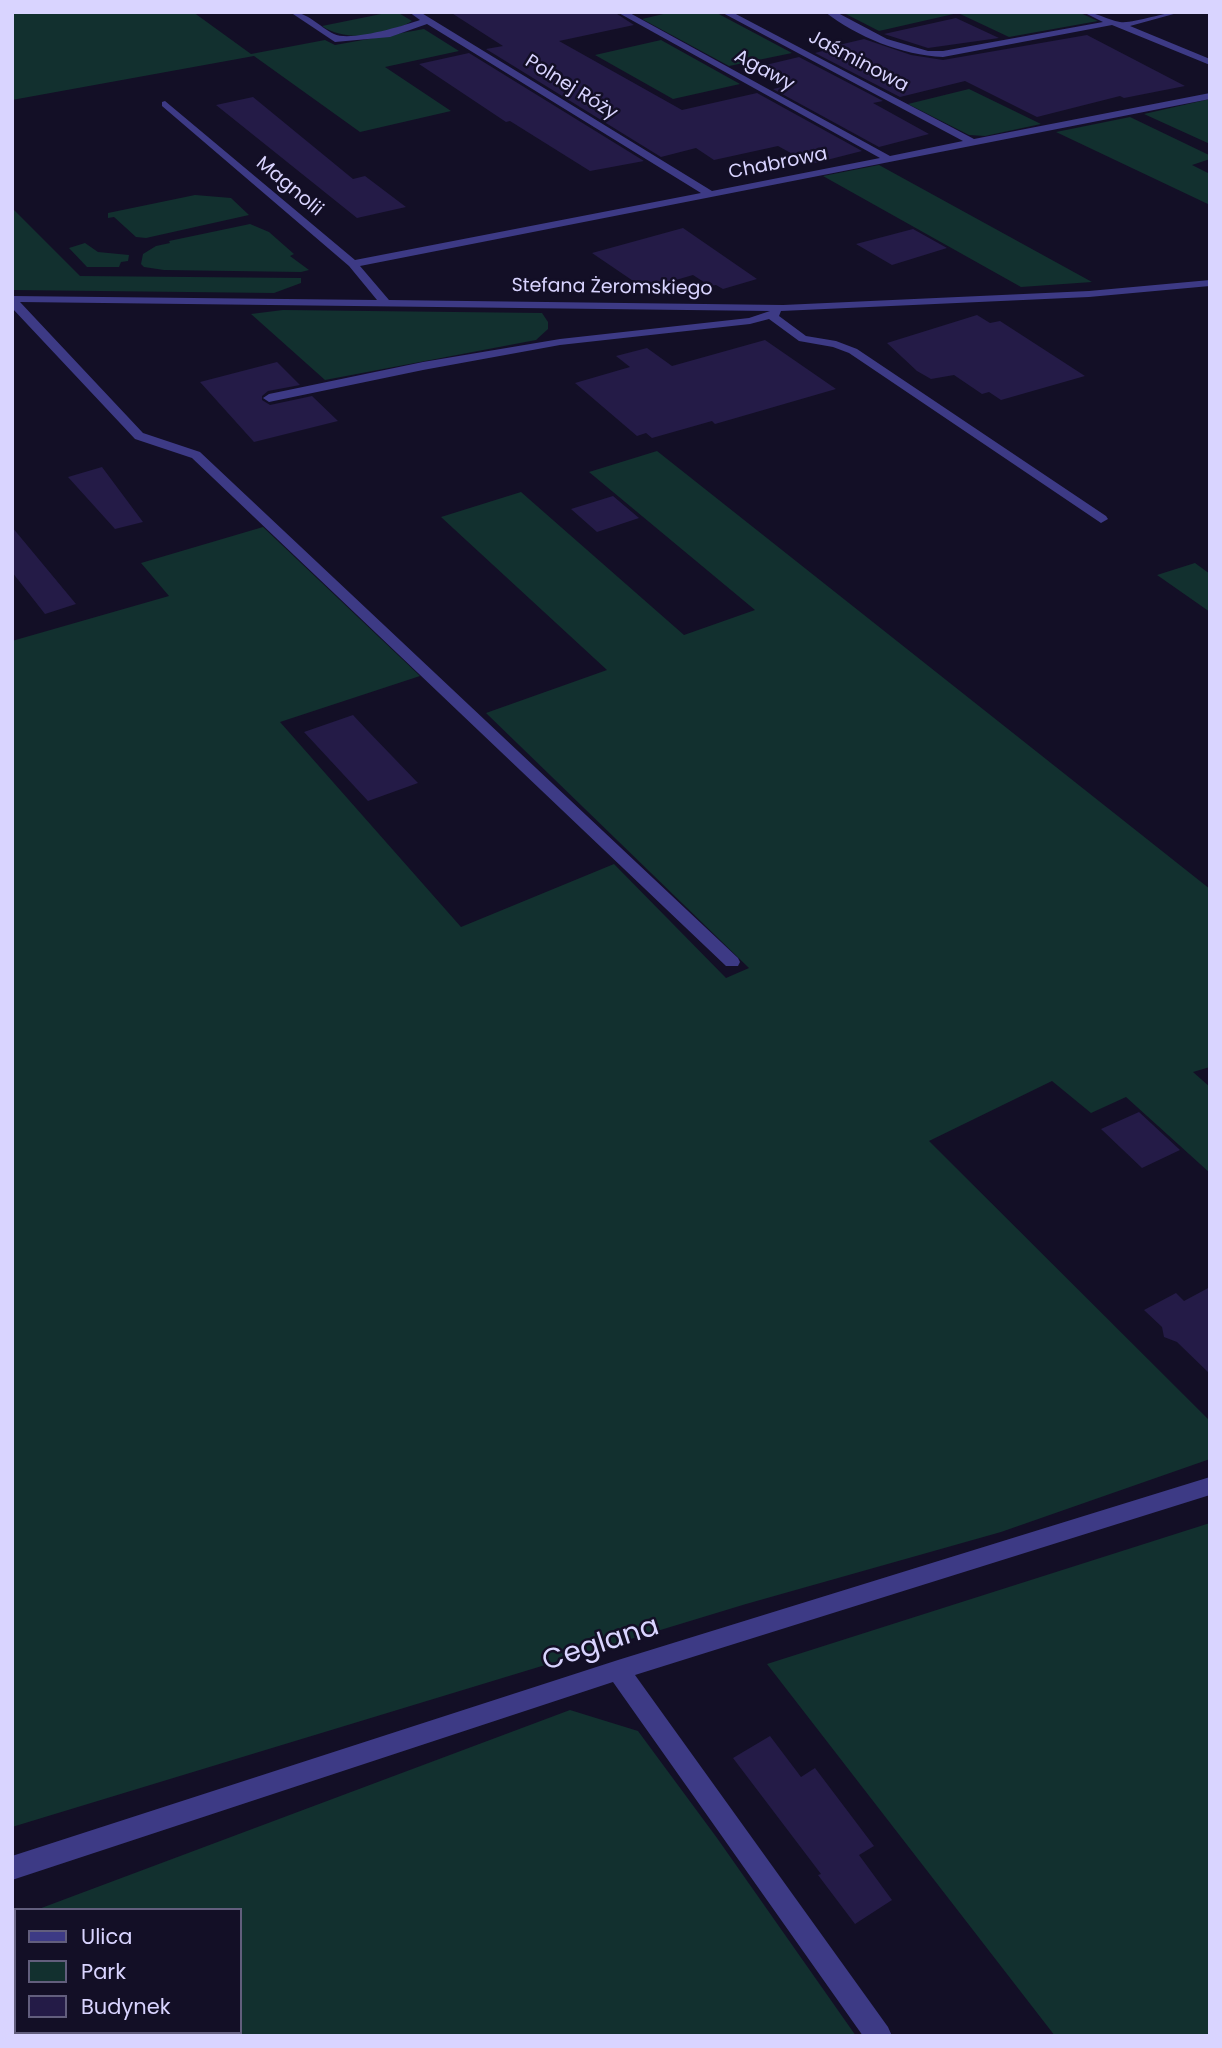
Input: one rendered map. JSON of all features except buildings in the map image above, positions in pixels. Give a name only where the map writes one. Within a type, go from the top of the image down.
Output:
[{"type":"street","points":[[294,12],[335,39],[390,34],[427,21]]},
{"type":"street","name":"Polnej Róży","points":[[413,12],[710,194]]},
{"type":"street","name":"Agawy","points":[[621,12],[891,160]]},
{"type":"street","name":"Jaśminowa","points":[[725,12],[974,143]]},
{"type":"street","points":[[829,12],[901,48],[925,55],[1178,12]]},
{"type":"street","points":[[1087,12],[1210,62]]},
{"type":"street","name":"Chabrowa","points":[[353,264],[1210,96]]},
{"type":"street","name":"Magnolii","points":[[165,104],[353,264],[386,303]]},
{"type":"street","name":"Stefana Żeromskiego","points":[[12,300],[650,307],[778,312],[1210,283]]},
{"type":"street","points":[[12,300],[139,436],[196,455],[733,962]]},
{"type":"street","points":[[620,336],[650,307]]},
{"type":"street","points":[[269,398],[488,354],[778,312],[803,339],[836,344],[853,351],[1101,519]]},
{"type":"street","name":"Ceglana","points":[[12,1868],[618,1670],[1210,1486]]},
{"type":"street","points":[[618,1670],[879,2036]]},
{"type":"green space","points":[[12,12],[193,12],[251,54],[325,40],[335,45],[424,29],[459,51],[385,67],[451,111],[360,132],[254,56],[12,100]]},
{"type":"green space","points":[[397,12],[412,21],[391,31],[367,36],[343,34],[322,26]]},
{"type":"green space","points":[[672,12],[715,12],[792,53],[729,66],[642,19]]},
{"type":"green space","points":[[842,12],[1078,12],[1098,21],[1009,37],[958,13],[879,31]]},
{"type":"green space","points":[[661,40],[740,84],[673,99],[595,55]]},
{"type":"green space","points":[[969,89],[1041,124],[985,136],[969,135],[908,104]]},
{"type":"green space","points":[[1210,99],[1210,144],[1144,114]]},
{"type":"green space","points":[[1130,117],[1209,155],[1210,159],[1192,165],[1210,174],[1210,205],[1056,132]]},
{"type":"green space","points":[[879,165],[1092,282],[1021,287],[823,176]]},
{"type":"green space","points":[[195,195],[231,198],[249,215],[146,238],[136,237],[114,217],[108,218],[108,213]]},
{"type":"green space","points":[[12,208],[80,276],[301,278],[301,283],[274,293],[12,290]]},
{"type":"green space","points":[[250,224],[269,232],[294,254],[290,256],[309,270],[164,270],[144,267],[141,264],[143,254],[156,246],[170,243],[169,241]]},
{"type":"green space","points":[[85,243],[98,252],[129,255],[128,261],[121,262],[119,267],[87,267],[69,248]]},
{"type":"green space","points":[[283,310],[542,313],[548,322],[548,329],[536,340],[325,380],[251,314]]},
{"type":"green space","points":[[657,451],[1210,889],[1210,1067],[1193,1072],[1210,1087],[1210,1173],[1126,1097],[1091,1113],[1052,1081],[929,1141],[1210,1421],[1210,1459],[1001,1532],[746,1604],[12,1827],[12,641],[169,596],[141,563],[263,527],[420,676],[280,722],[461,927],[614,864],[726,978],[749,968],[486,713],[607,670],[441,517],[521,492],[684,635],[755,610],[589,472]]},
{"type":"green space","points":[[1195,563],[1210,574],[1210,612],[1157,575]]},
{"type":"green space","points":[[1210,1523],[1210,2036],[1055,2036],[767,1664]]},
{"type":"green space","points":[[570,1710],[638,1731],[856,2036],[12,2036],[14,1918],[14,2034],[242,2034],[242,1908],[41,1908]]}]
